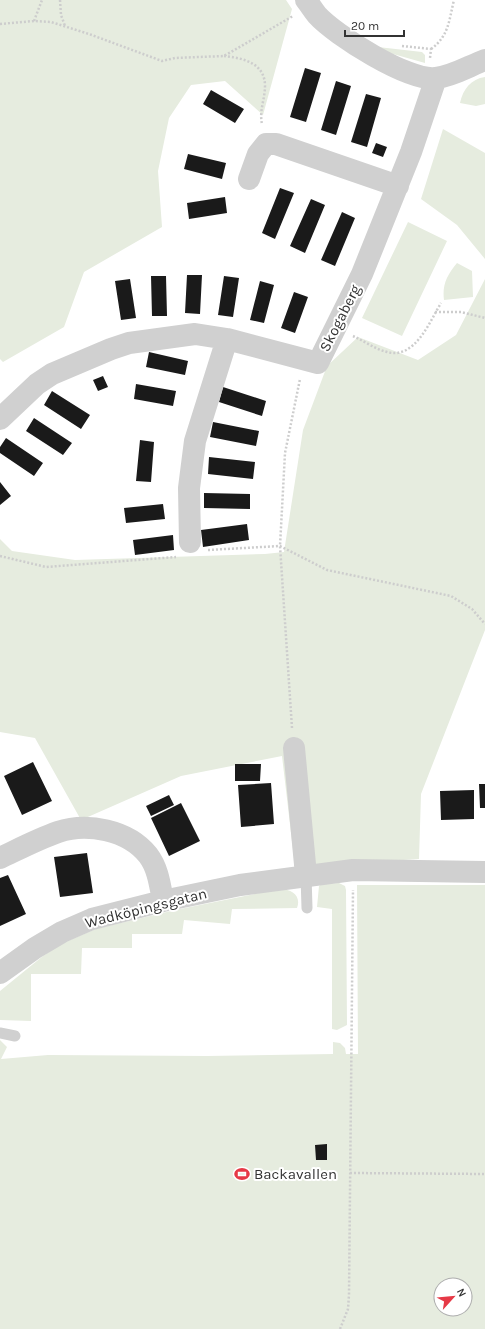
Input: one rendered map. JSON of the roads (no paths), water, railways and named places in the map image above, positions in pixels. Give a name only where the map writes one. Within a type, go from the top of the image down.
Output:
[{"type":"street","points":[[308,3],[317,16],[351,42],[388,64],[424,78],[436,78],[485,60]]},
{"type":"street","name":"Skogaberg","points":[[0,420],[37,384],[52,374],[129,343],[195,334],[227,339],[318,363],[362,274],[398,186],[430,100],[436,78]]},
{"type":"street","points":[[249,178],[258,154],[266,144],[276,144],[398,186]]},
{"type":"street","points":[[192,550],[189,488],[195,441],[227,339]]},
{"type":"street","points":[[294,748],[306,875]]},
{"type":"street","points":[[0,858],[59,832],[79,828],[95,828],[128,839],[148,856],[159,880],[163,901]]},
{"type":"street","name":"Wadköpingsgatan","points":[[0,973],[35,948],[62,932],[92,919],[163,901],[240,885],[306,875],[353,870],[485,872]]},
{"type":"lane","points":[[306,875],[307,908]]},
{"type":"lane","points":[[0,1033],[15,1036]]},
{"type":"place","name":"Backavallen","points":[[242,1174]]}]
